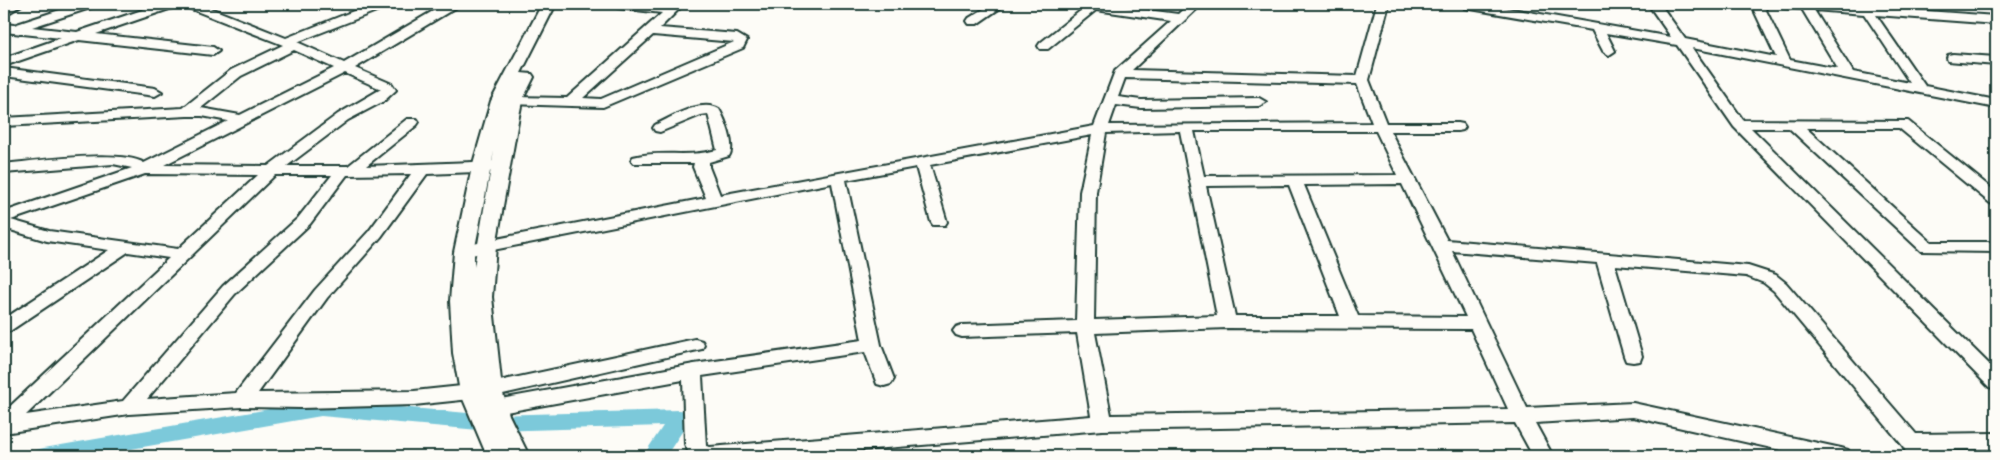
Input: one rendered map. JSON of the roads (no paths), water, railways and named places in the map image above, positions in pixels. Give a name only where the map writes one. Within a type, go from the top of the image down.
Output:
[{"type":"street","points":[[4,12],[18,4]]},
{"type":"street","points":[[8,29],[89,4]]},
{"type":"street","points":[[4,62],[171,4]]},
{"type":"street","points":[[4,425],[271,171],[343,117],[379,98],[389,90],[387,87],[345,68],[190,4]]},
{"type":"street","points":[[187,112],[236,73],[289,44],[375,7],[370,4]]},
{"type":"street","points":[[4,217],[144,169],[345,68],[453,4]]},
{"type":"street","points":[[488,405],[481,297],[491,167],[499,101],[548,4]]},
{"type":"street","points":[[505,451],[488,405],[464,353],[461,301],[464,252],[514,101],[562,4]]},
{"type":"street","points":[[618,4],[675,7]]},
{"type":"street","points":[[973,21],[1000,4]]},
{"type":"street","points":[[1078,4],[1179,18]]},
{"type":"street","points":[[1102,423],[1085,326],[1088,192],[1100,130],[1120,74],[1196,4]]},
{"type":"street","points":[[1382,4],[1362,80],[1380,126],[1441,245],[1521,416],[1543,456]]},
{"type":"street","points":[[1465,4],[1528,9],[1597,27],[1919,87],[1996,104]]},
{"type":"street","points":[[1654,4],[1740,124],[1996,382]]},
{"type":"street","points":[[1757,4],[1785,62]]},
{"type":"street","points":[[1784,4],[1851,7],[1868,11],[1996,20]]},
{"type":"street","points":[[1940,4],[1956,17]]},
{"type":"street","points":[[1044,46],[1094,6]]},
{"type":"street","points":[[1806,6],[1848,74]]},
{"type":"street","points":[[571,102],[675,7]]},
{"type":"street","points":[[1868,11],[1919,87]]},
{"type":"street","points":[[1597,27],[1609,51]]},
{"type":"street","points":[[8,29],[213,52]]},
{"type":"street","points":[[514,101],[595,104],[607,102],[739,45],[741,42],[737,38],[650,31]]},
{"type":"street","points":[[1953,58],[1995,63]]},
{"type":"street","points":[[4,72],[155,92]]},
{"type":"street","points":[[1120,74],[1362,80]]},
{"type":"street","points":[[1110,100],[1141,104],[1259,102]]},
{"type":"street","points":[[638,160],[650,158],[702,159],[724,153],[720,130],[714,112],[711,110],[698,112],[660,128]]},
{"type":"street","points":[[4,122],[187,112],[243,120]]},
{"type":"street","points":[[129,407],[229,290],[304,221],[347,172],[412,122]]},
{"type":"street","points":[[1740,124],[1903,124],[1996,200]]},
{"type":"street","points":[[1792,124],[1927,247],[1996,246]]},
{"type":"street","points":[[464,252],[486,246],[838,177],[1100,130],[1186,127],[1458,127]]},
{"type":"street","points":[[1186,127],[1227,322]]},
{"type":"street","points":[[702,159],[702,167],[716,201]]},
{"type":"street","points":[[4,168],[113,160],[134,163],[144,169],[347,172],[420,171],[491,167]]},
{"type":"street","points":[[922,161],[939,222]]},
{"type":"street","points":[[242,400],[321,294],[375,234],[420,171]]},
{"type":"street","points":[[838,177],[872,344],[884,379]]},
{"type":"street","points":[[1198,181],[1408,179]]},
{"type":"street","points":[[1295,180],[1351,322]]},
{"type":"street","points":[[4,223],[39,234],[184,255]]},
{"type":"street","points":[[1441,245],[1748,271],[1770,279],[1780,287],[1915,449],[1996,441]]},
{"type":"street","points":[[4,327],[125,247]]},
{"type":"street","points":[[1604,258],[1633,356]]},
{"type":"street","points":[[962,331],[1227,322],[1477,322]]},
{"type":"street","points":[[4,425],[129,407],[242,400],[301,401],[414,398],[488,405],[872,344]]},
{"type":"street","points":[[488,405],[695,345]]},
{"type":"street","points":[[694,371],[692,381],[695,444],[697,451],[710,455],[1102,423],[1521,416],[1633,410],[1841,456]]},
{"type":"waterway","points":[[44,456],[321,408],[490,423],[680,418],[654,456]]}]
